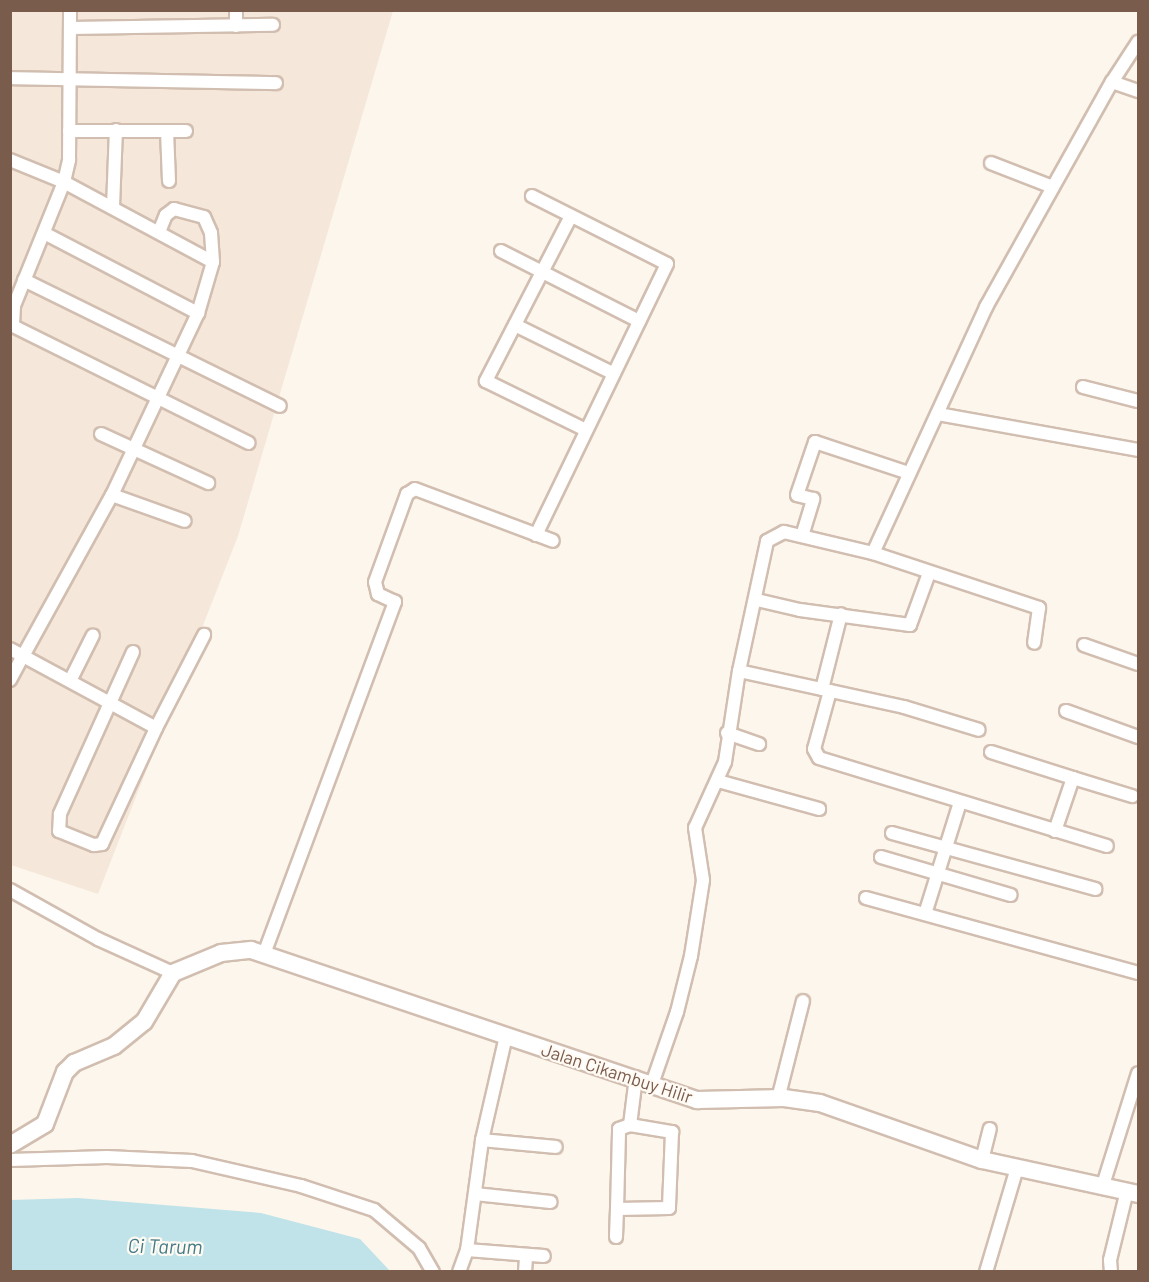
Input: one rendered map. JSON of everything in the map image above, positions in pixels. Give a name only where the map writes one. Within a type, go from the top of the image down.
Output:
[{"type":"street","points":[[70,10],[69,131],[64,182],[24,280],[11,318],[13,326],[249,443]]},
{"type":"street","points":[[236,10],[236,26]]},
{"type":"street","points":[[71,28],[273,26]]},
{"type":"street","points":[[873,553],[986,307],[1112,82],[1138,42]]},
{"type":"street","points":[[10,78],[276,82]]},
{"type":"street","points":[[1112,82],[1138,91]]},
{"type":"street","points":[[114,207],[116,130]]},
{"type":"street","points":[[167,130],[169,181]]},
{"type":"street","points":[[69,131],[186,131]]},
{"type":"street","points":[[10,160],[64,182],[114,207],[213,262]]},
{"type":"street","points":[[991,163],[1053,187]]},
{"type":"street","points":[[532,196],[667,264],[536,535]]},
{"type":"street","points":[[10,680],[112,495],[198,313],[213,262],[211,233],[204,217],[174,209],[165,215],[159,232]]},
{"type":"street","points":[[571,216],[486,381],[586,430]]},
{"type":"street","points":[[44,233],[198,313]]},
{"type":"street","points":[[501,251],[639,321]]},
{"type":"street","points":[[24,280],[280,406]]},
{"type":"street","points":[[515,325],[614,374]]},
{"type":"street","points":[[1083,387],[1138,402]]},
{"type":"street","points":[[938,414],[1138,450]]},
{"type":"street","points":[[101,434],[207,483]]},
{"type":"street","points":[[802,536],[813,499],[797,495],[815,442],[909,473]]},
{"type":"street","points":[[264,954],[395,603],[378,594],[375,582],[407,494],[415,489],[553,541]]},
{"type":"street","points":[[112,495],[184,521]]},
{"type":"street","points":[[652,1084],[680,1000],[699,911],[703,880],[695,828],[718,781],[726,755],[727,733],[739,670],[757,600],[767,541],[784,532],[873,553],[1039,608],[1034,643]]},
{"type":"street","points":[[757,600],[800,610],[910,625],[929,573]]},
{"type":"street","points":[[841,614],[814,748],[816,756],[1107,846]]},
{"type":"street","points":[[70,681],[93,635]]},
{"type":"street","points":[[133,652],[60,814],[60,831],[94,845],[102,844],[156,728],[204,635]]},
{"type":"street","points":[[1084,645],[1138,664]]},
{"type":"street","points":[[10,649],[156,728]]},
{"type":"street","points":[[739,670],[979,730]]},
{"type":"street","points":[[1066,711],[1138,737]]},
{"type":"street","points":[[727,733],[759,744]]},
{"type":"street","points":[[991,752],[1132,796]]},
{"type":"street","points":[[1055,831],[1073,778]]},
{"type":"street","points":[[718,781],[819,809]]},
{"type":"street","points":[[925,914],[960,802]]},
{"type":"street","points":[[892,833],[1095,889]]},
{"type":"street","points":[[881,857],[1011,895]]},
{"type":"street","points":[[10,890],[169,978],[152,1011],[138,1028],[114,1046],[81,1059],[65,1072],[45,1124],[10,1145]]},
{"type":"street","points":[[866,898],[1138,973]]},
{"type":"street","name":"Jalan Cikambuy Hilir","points":[[169,978],[221,953],[251,950],[636,1077],[697,1100],[778,1099],[826,1105],[982,1160],[1133,1192]]},
{"type":"street","points":[[778,1099],[803,1001]]},
{"type":"street","points":[[459,1272],[467,1250],[482,1140],[506,1036]]},
{"type":"street","points":[[1103,1185],[1138,1073]]},
{"type":"street","points":[[630,1125],[636,1077]]},
{"type":"street","points":[[616,1209],[669,1208],[677,1135],[630,1125],[619,1132],[616,1209],[616,1237]]},
{"type":"street","points":[[982,1160],[990,1129]]},
{"type":"street","points":[[482,1140],[556,1147]]},
{"type":"street","points":[[10,1160],[107,1157],[192,1161],[301,1186],[374,1210],[419,1248],[433,1272]]},
{"type":"street","points":[[986,1272],[1017,1168]]},
{"type":"street","points":[[1112,1272],[1110,1260],[1133,1192]]},
{"type":"street","points":[[475,1194],[551,1202]]},
{"type":"street","points":[[467,1250],[544,1256]]},
{"type":"street","points":[[525,1272],[526,1256]]},
{"type":"shaded area","points":[[11,11],[393,11],[238,536],[98,894],[11,865]]},
{"type":"water","name":"Ci Tarum","points":[[78,1198],[261,1213],[360,1239],[390,1271],[11,1271],[11,1200]]}]
